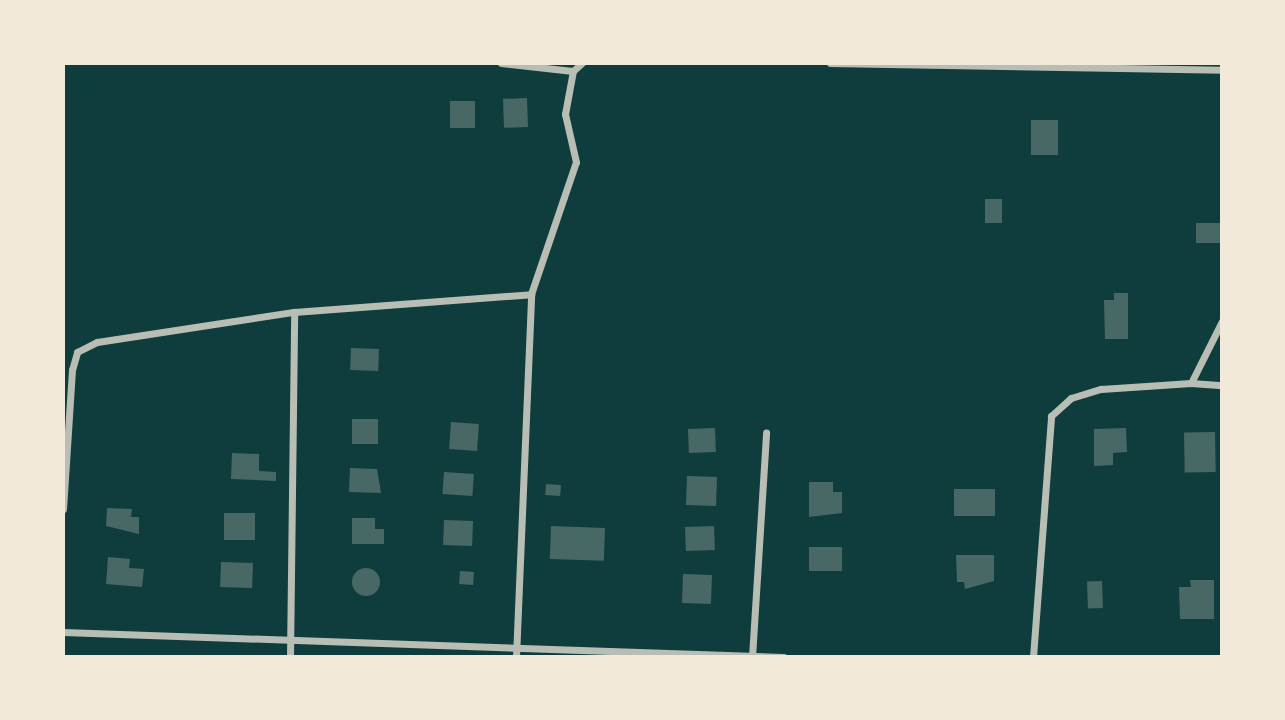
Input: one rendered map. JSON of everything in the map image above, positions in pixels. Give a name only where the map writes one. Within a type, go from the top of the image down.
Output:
[{"type":"street","points":[[501,63],[573,71]]},
{"type":"street","points":[[516,657],[531,294],[576,162],[565,114],[573,71],[582,63]]},
{"type":"street","points":[[830,63],[1222,70]]},
{"type":"street","points":[[63,509],[78,352],[97,342],[293,312],[531,294]]},
{"type":"street","points":[[290,657],[293,312]]},
{"type":"street","points":[[1191,383],[1222,321]]},
{"type":"street","points":[[1033,657],[1051,416],[1071,398],[1101,389],[1191,383],[1222,385]]},
{"type":"street","points":[[752,656],[766,432]]},
{"type":"street","points":[[63,632],[291,640],[516,643],[784,657]]},
{"type":"building","points":[[527,98],[528,127],[504,128],[503,99]]},
{"type":"building","points":[[450,101],[475,101],[475,128],[450,128]]},
{"type":"building","points":[[1031,120],[1058,120],[1058,155],[1031,155]]},
{"type":"building","points":[[985,199],[1002,199],[1002,223],[985,223]]},
{"type":"building","points":[[1196,223],[1222,223],[1222,243],[1196,243]]},
{"type":"building","points":[[1114,293],[1128,293],[1128,339],[1105,339],[1104,300],[1114,300]]},
{"type":"building","points":[[351,348],[379,349],[378,371],[350,370]]},
{"type":"building","points":[[352,419],[378,419],[378,444],[352,444]]},
{"type":"building","points":[[451,422],[479,424],[477,451],[449,449]]},
{"type":"building","points":[[715,428],[716,452],[689,453],[688,429]]},
{"type":"building","points":[[1126,428],[1127,452],[1113,453],[1113,465],[1094,466],[1094,429]]},
{"type":"building","points":[[1215,432],[1216,472],[1185,473],[1184,433]]},
{"type":"building","points":[[232,453],[259,454],[259,471],[276,472],[276,481],[231,479]]},
{"type":"building","points":[[350,468],[377,469],[381,493],[349,492]]},
{"type":"building","points":[[444,472],[474,474],[472,496],[442,494]]},
{"type":"building","points":[[687,476],[717,477],[716,506],[686,505]]},
{"type":"building","points":[[809,482],[833,482],[833,492],[842,492],[842,513],[809,517]]},
{"type":"building","points":[[546,484],[561,485],[560,496],[545,495]]},
{"type":"building","points":[[954,489],[995,489],[995,516],[954,516]]},
{"type":"building","points":[[107,508],[132,509],[131,517],[139,517],[139,534],[106,526]]},
{"type":"building","points":[[224,513],[255,513],[255,540],[224,540]]},
{"type":"building","points":[[352,518],[375,518],[375,529],[384,529],[384,544],[352,544]]},
{"type":"building","points":[[444,520],[473,521],[472,546],[443,545]]},
{"type":"building","points":[[551,526],[605,528],[604,561],[550,559]]},
{"type":"building","points":[[714,526],[715,550],[686,551],[685,527]]},
{"type":"building","points":[[809,547],[842,547],[842,571],[809,571]]},
{"type":"building","points":[[956,555],[994,555],[994,581],[965,589],[964,582],[957,582]]},
{"type":"building","points":[[108,557],[130,559],[129,568],[144,569],[142,587],[106,584]]},
{"type":"building","points":[[221,562],[253,563],[252,588],[220,587]]},
{"type":"building","points":[[366,568],[376,572],[380,582],[376,592],[366,596],[356,592],[352,582],[356,572]]},
{"type":"building","points":[[460,571],[474,572],[473,585],[459,584]]},
{"type":"building","points":[[683,574],[712,575],[711,604],[682,603]]},
{"type":"building","points":[[1190,580],[1214,580],[1214,619],[1180,619],[1179,587],[1191,587]]},
{"type":"building","points":[[1102,581],[1103,608],[1088,609],[1087,582]]}]
